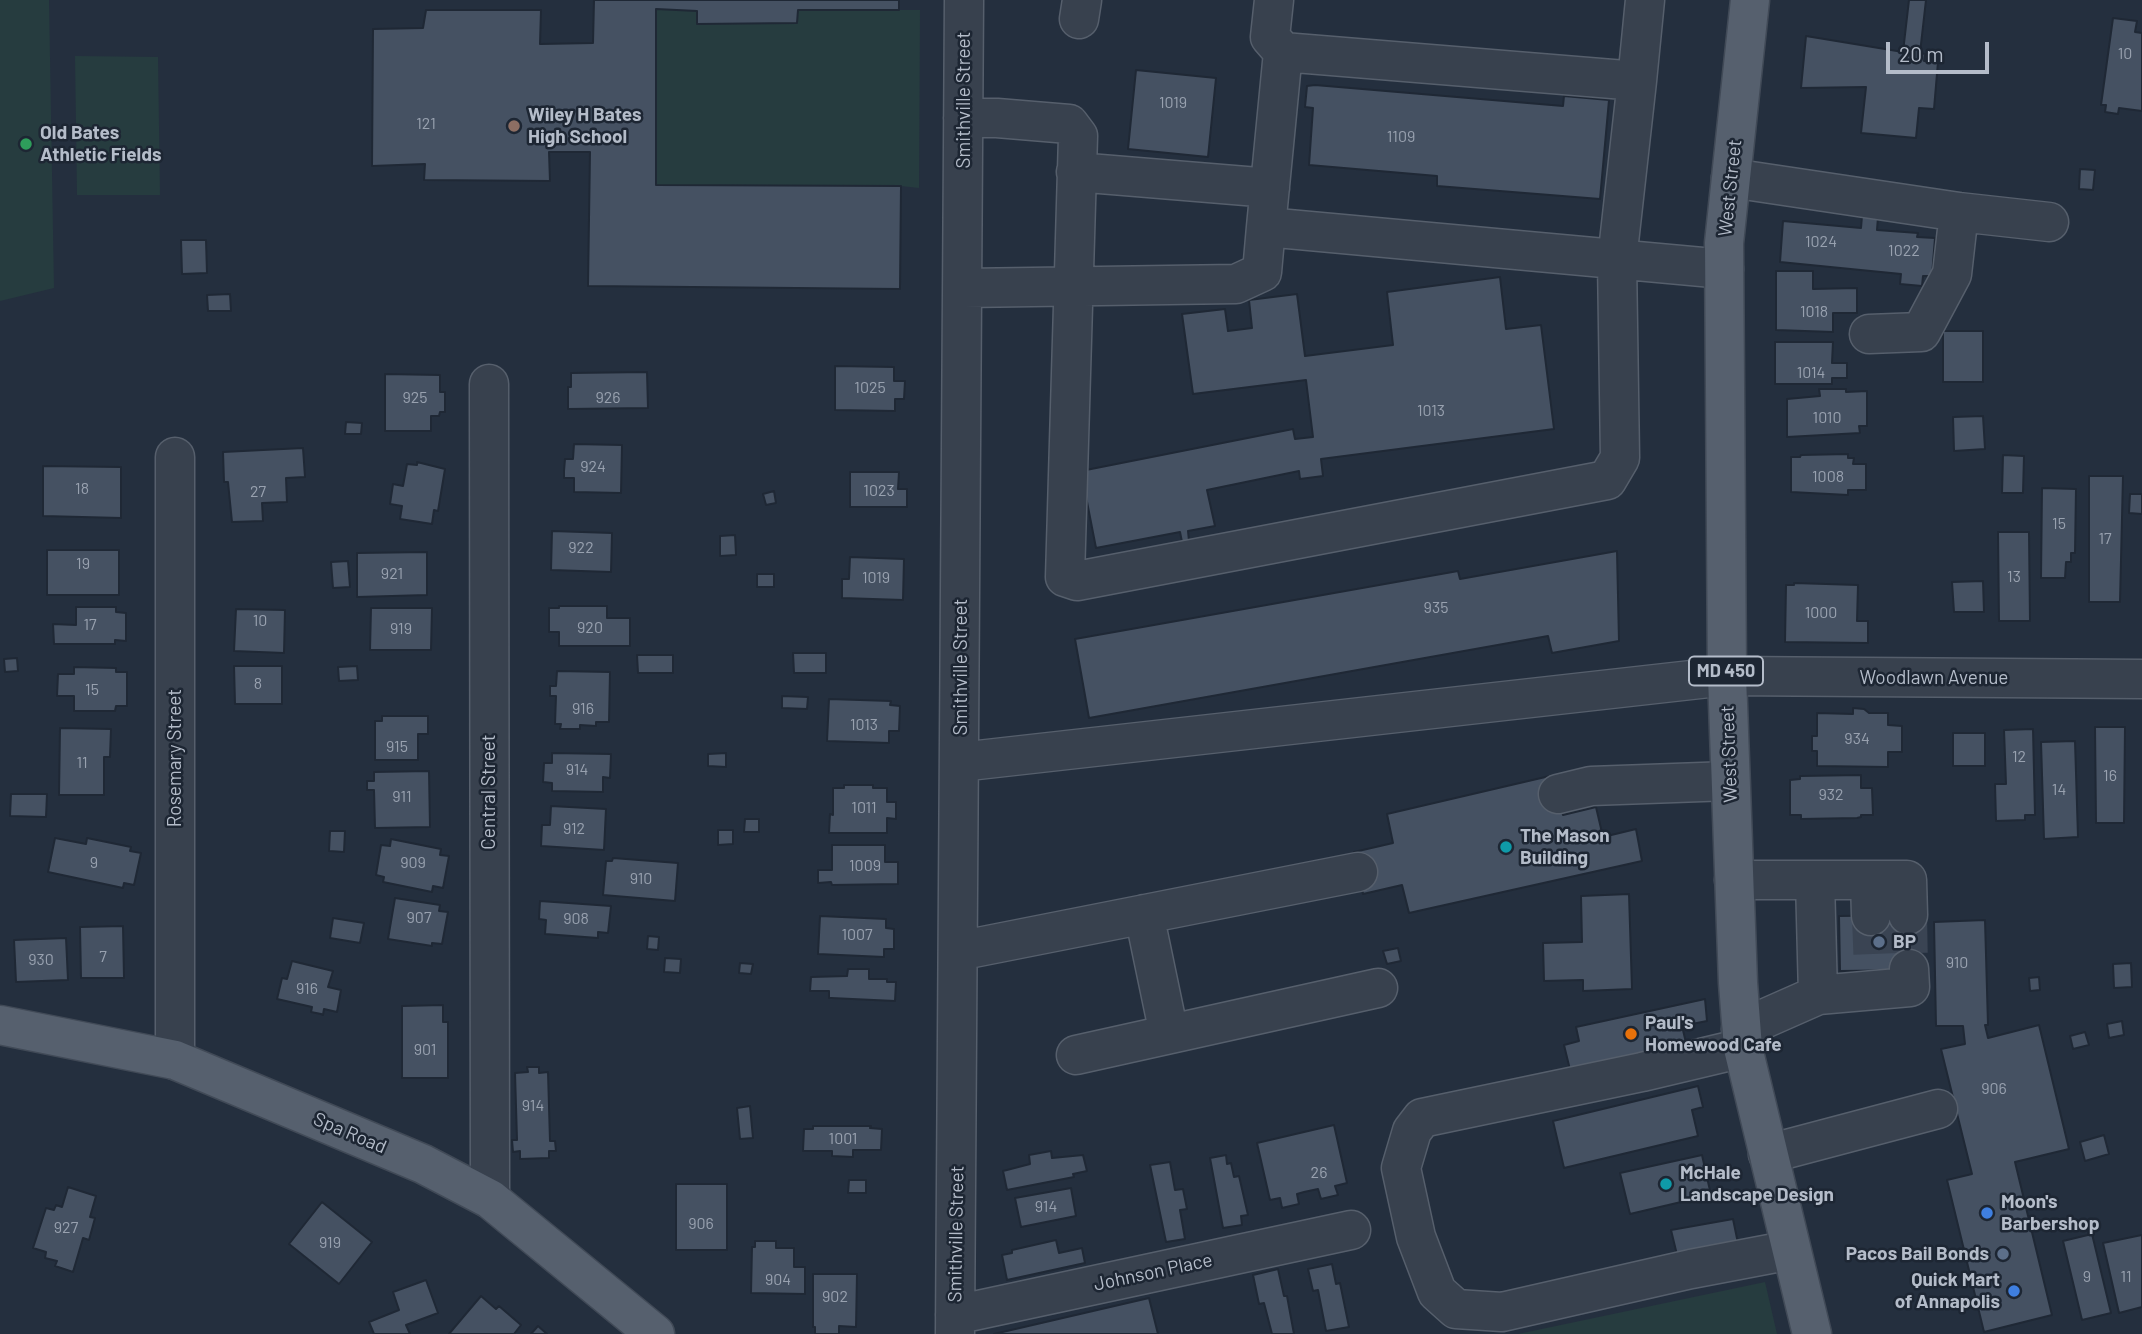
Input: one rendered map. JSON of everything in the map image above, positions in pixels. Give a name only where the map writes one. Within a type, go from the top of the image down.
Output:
[{"type":"main road","name":"West Street","points":[[1750,0],[1724,243],[1727,676],[1734,880],[1742,1039],[1812,1334]]},
{"type":"main road","name":"Spa Road","points":[[0,1025],[175,1060],[423,1164],[490,1199],[655,1334]]},
{"type":"street","name":"Smithville Street","points":[[955,1325],[964,0]]},
{"type":"street","points":[[1274,0],[1270,37],[1283,52],[1637,81]]},
{"type":"street","points":[[963,118],[1069,124],[1077,136],[1065,577],[1077,581],[1607,480],[1620,458],[1617,260],[1644,0]]},
{"type":"street","points":[[964,288],[1236,284],[1262,272],[1283,52]]},
{"type":"street","points":[[1076,172],[1270,188]]},
{"type":"street","points":[[1731,178],[1959,212],[2049,222]]},
{"type":"street","points":[[1869,334],[1921,332],[1952,275],[1959,212]]},
{"type":"street","points":[[1266,227],[1724,269]]},
{"type":"street","name":"Central Street","points":[[489,384],[490,1199]]},
{"type":"street","name":"Rosemary Street","points":[[175,457],[175,1060]]},
{"type":"street","name":"Woodlawn Avenue","points":[[960,762],[1727,676],[2142,679]]},
{"type":"street","points":[[1558,794],[1591,786],[1730,781]]},
{"type":"street","points":[[958,951],[1358,872]]},
{"type":"street","points":[[1734,880],[1815,880],[1883,903]]},
{"type":"street","points":[[1815,880],[1818,995]]},
{"type":"street","points":[[1144,914],[1169,1034]]},
{"type":"street","points":[[1791,1250],[1691,1269],[1502,1312],[1455,1310],[1437,1292],[1416,1237],[1401,1168],[1412,1132],[1422,1118],[1629,1075],[1742,1039],[1818,995],[1885,976]]},
{"type":"street","points":[[1076,1055],[1378,988]]},
{"type":"street","points":[[1768,1154],[1938,1109]]},
{"type":"street","name":"Johnson Place","points":[[955,1325],[1351,1230]]},
{"type":"green space","name":"Old Bates Athletic Fields","points":[[0,0],[49,0],[54,288],[0,301]]},
{"type":"green space","points":[[656,9],[697,11],[697,24],[797,23],[798,10],[920,10],[919,188],[656,185]]},
{"type":"green space","points":[[75,56],[158,57],[160,195],[77,195]]},
{"type":"green space","points":[[1765,1282],[1777,1334],[1518,1334]]},
{"type":"building","name":"Wiley H Bates High School","points":[[594,0],[899,0],[899,10],[798,10],[797,23],[697,24],[697,11],[656,9],[656,185],[901,186],[900,289],[588,286],[590,152],[549,152],[550,181],[424,180],[425,164],[372,166],[373,29],[423,28],[426,10],[541,10],[540,44],[593,43]]},
{"type":"building","points":[[1909,0],[1926,0],[1920,53],[1925,54],[1924,61],[1938,62],[1934,109],[1919,108],[1916,138],[1861,133],[1866,87],[1801,88],[1806,36],[1903,52]]},
{"type":"building","points":[[2113,18],[2137,21],[2135,32],[2142,33],[2142,111],[2119,108],[2118,114],[2105,112],[2106,105],[2101,105]]},
{"type":"building","points":[[1136,70],[1216,78],[1208,157],[1128,149]]},
{"type":"building","points":[[1307,86],[1563,106],[1564,96],[1609,100],[1600,199],[1437,186],[1437,176],[1309,165],[1313,108],[1305,107]]},
{"type":"building","points":[[2080,169],[2095,170],[2093,190],[2079,189]]},
{"type":"building","points":[[1862,216],[1878,217],[1877,230],[1918,233],[1917,237],[1935,238],[1932,276],[1923,276],[1922,286],[1900,284],[1901,274],[1780,262],[1783,221],[1861,228]]},
{"type":"building","points":[[181,240],[206,240],[207,273],[182,274]]},
{"type":"building","points":[[1776,271],[1813,271],[1813,289],[1857,288],[1857,313],[1833,313],[1833,332],[1776,330]]},
{"type":"building","points":[[1500,277],[1506,329],[1541,325],[1554,429],[1321,459],[1323,476],[1300,479],[1299,471],[1207,490],[1215,526],[1188,531],[1189,541],[1182,542],[1180,532],[1096,548],[1081,471],[1293,429],[1295,439],[1313,437],[1306,380],[1193,394],[1182,314],[1225,309],[1228,331],[1252,328],[1249,300],[1297,294],[1305,356],[1393,345],[1387,292]]},
{"type":"building","points":[[230,294],[231,311],[208,311],[207,295]]},
{"type":"building","points":[[1943,331],[1983,331],[1983,382],[1943,382]]},
{"type":"building","points":[[1775,342],[1833,342],[1832,363],[1847,363],[1847,378],[1832,378],[1832,384],[1775,384]]},
{"type":"building","points":[[835,366],[894,367],[894,381],[905,381],[904,399],[895,399],[895,411],[835,410]]},
{"type":"building","points":[[647,372],[648,408],[568,409],[571,373]]},
{"type":"building","points":[[385,374],[440,375],[440,392],[445,392],[445,412],[440,412],[439,416],[431,416],[431,431],[385,431]]},
{"type":"building","points":[[1819,389],[1867,391],[1867,426],[1859,426],[1860,433],[1787,437],[1787,399],[1820,396]]},
{"type":"building","points":[[1983,416],[1985,449],[1954,451],[1953,417]]},
{"type":"building","points":[[346,422],[362,423],[361,434],[345,434]]},
{"type":"building","points":[[574,444],[622,445],[621,493],[574,492],[574,478],[564,478],[564,471],[565,459],[573,459]]},
{"type":"building","points":[[303,448],[305,477],[286,478],[287,502],[262,503],[263,521],[232,522],[228,482],[224,482],[223,452]]},
{"type":"building","points":[[1848,454],[1848,458],[1854,458],[1853,464],[1866,464],[1866,490],[1848,490],[1848,495],[1791,492],[1791,457]]},
{"type":"building","points":[[2003,455],[2024,456],[2023,493],[2002,493]]},
{"type":"building","points":[[417,462],[445,469],[438,511],[434,510],[432,524],[400,519],[402,506],[390,504],[393,484],[403,486],[407,464],[417,465]]},
{"type":"building","points":[[43,466],[121,467],[121,518],[43,516]]},
{"type":"building","points":[[850,472],[899,472],[898,489],[907,489],[907,507],[850,507]]},
{"type":"building","points":[[2089,476],[2123,476],[2120,602],[2089,602]]},
{"type":"building","points":[[2042,488],[2076,489],[2075,553],[2071,553],[2071,562],[2066,562],[2065,578],[2041,578]]},
{"type":"building","points":[[774,491],[776,503],[766,505],[763,494]]},
{"type":"building","points":[[2130,494],[2142,494],[2142,514],[2129,513]]},
{"type":"building","points":[[552,531],[612,533],[611,572],[551,570]]},
{"type":"building","points":[[1998,532],[2029,532],[2030,621],[1999,621]]},
{"type":"building","points":[[735,535],[736,555],[720,556],[720,536]]},
{"type":"building","points":[[47,550],[119,550],[119,595],[47,595]]},
{"type":"building","points":[[1617,551],[1619,641],[1552,653],[1548,636],[1089,718],[1075,639],[1458,571],[1460,579]]},
{"type":"building","points":[[427,552],[427,595],[357,597],[357,553]]},
{"type":"building","points":[[850,557],[904,559],[903,600],[842,598],[842,579],[849,579]]},
{"type":"building","points":[[348,561],[350,587],[333,588],[331,562]]},
{"type":"building","points":[[757,574],[774,574],[774,587],[757,587]]},
{"type":"building","points":[[1983,581],[1984,612],[1954,612],[1952,582]]},
{"type":"building","points":[[1786,585],[1858,585],[1857,621],[1868,621],[1868,643],[1785,642]]},
{"type":"building","points":[[607,606],[607,618],[630,618],[630,646],[559,646],[559,632],[549,632],[549,608]]},
{"type":"building","points":[[76,607],[116,607],[116,612],[126,613],[126,641],[115,640],[115,644],[54,644],[53,624],[76,625]]},
{"type":"building","points":[[371,608],[432,608],[431,650],[370,650]]},
{"type":"building","points":[[236,609],[285,610],[284,653],[234,651]]},
{"type":"building","points":[[793,653],[826,653],[826,673],[794,673]]},
{"type":"building","points":[[637,655],[673,655],[673,673],[638,673]]},
{"type":"building","points":[[17,658],[18,671],[5,672],[4,659]]},
{"type":"building","points":[[234,666],[282,666],[282,704],[235,704]]},
{"type":"building","points":[[357,666],[358,680],[339,681],[338,667]]},
{"type":"building","points":[[74,667],[116,668],[116,672],[127,672],[127,706],[116,706],[115,711],[74,711],[74,696],[57,696],[58,674],[74,674]]},
{"type":"building","points":[[557,671],[610,672],[609,722],[596,722],[596,726],[580,725],[580,729],[560,729],[561,724],[555,724],[556,696],[550,696],[550,686],[556,686]]},
{"type":"building","points":[[782,696],[808,697],[807,709],[782,708]]},
{"type":"building","points":[[829,699],[891,701],[890,705],[900,706],[899,731],[889,731],[889,743],[827,741]]},
{"type":"building","points":[[1853,708],[1864,709],[1869,713],[1888,713],[1888,725],[1902,726],[1902,752],[1888,752],[1888,767],[1817,766],[1817,751],[1812,751],[1812,736],[1817,736],[1817,713],[1853,714]]},
{"type":"building","points":[[382,716],[428,716],[428,734],[418,734],[418,760],[375,760],[375,721],[382,721]]},
{"type":"building","points":[[2095,727],[2125,727],[2124,823],[2096,823]]},
{"type":"building","points":[[60,728],[111,729],[110,757],[104,757],[104,795],[59,795]]},
{"type":"building","points":[[2033,729],[2035,815],[2025,815],[2025,820],[1996,821],[1995,784],[2006,784],[2004,730]]},
{"type":"building","points":[[1953,733],[1985,733],[1985,766],[1953,766]]},
{"type":"building","points":[[2075,741],[2078,837],[2044,839],[2041,742]]},
{"type":"building","points":[[552,753],[611,754],[610,778],[603,777],[603,792],[552,791],[552,783],[543,782],[544,763],[552,763]]},
{"type":"building","points":[[726,753],[726,767],[708,766],[708,754]]},
{"type":"building","points":[[429,771],[430,827],[375,828],[374,790],[367,790],[367,781],[374,781],[374,772]]},
{"type":"building","name":"The Mason Building","points":[[1554,775],[1563,815],[1596,807],[1603,837],[1636,829],[1642,861],[1409,913],[1402,885],[1363,894],[1354,852],[1393,843],[1387,814]]},
{"type":"building","points":[[1861,775],[1861,788],[1872,788],[1873,815],[1861,815],[1857,818],[1801,819],[1801,815],[1790,815],[1790,780],[1800,779],[1800,776]]},
{"type":"building","points":[[844,785],[887,788],[887,802],[896,802],[896,819],[887,818],[887,833],[829,833],[830,814],[833,815],[833,788],[844,788]]},
{"type":"building","points":[[11,794],[47,794],[46,817],[10,816]]},
{"type":"building","points":[[551,806],[606,809],[604,850],[541,846],[542,825],[550,825]]},
{"type":"building","points":[[745,819],[759,819],[759,832],[744,832]]},
{"type":"building","points":[[718,830],[733,830],[733,844],[718,845]]},
{"type":"building","points":[[330,831],[345,831],[344,852],[329,851]]},
{"type":"building","points":[[55,838],[86,844],[87,838],[131,847],[130,851],[141,853],[134,885],[124,883],[123,888],[48,872]]},
{"type":"building","points":[[391,839],[441,849],[440,855],[449,856],[443,888],[433,886],[432,892],[383,882],[384,877],[376,875],[381,845],[390,846]]},
{"type":"building","points":[[832,845],[885,845],[885,862],[898,862],[898,884],[818,883],[818,870],[832,870]]},
{"type":"building","points":[[613,858],[678,863],[675,901],[603,895],[606,861],[612,861]]},
{"type":"building","points":[[1629,894],[1632,989],[1583,991],[1583,980],[1544,981],[1543,943],[1582,942],[1581,896]]},
{"type":"building","points":[[395,898],[440,905],[439,911],[448,912],[442,944],[432,943],[432,946],[388,939]]},
{"type":"building","points":[[540,901],[611,906],[608,933],[598,932],[598,938],[545,934],[546,920],[539,919]]},
{"type":"building","name":"BP","points":[[1919,915],[1919,970],[1840,971],[1839,916]]},
{"type":"building","points":[[820,916],[886,919],[886,928],[894,929],[894,949],[884,949],[884,957],[818,954]]},
{"type":"building","points":[[333,918],[364,923],[360,943],[330,938]]},
{"type":"building","points":[[1985,920],[1988,1025],[1985,1025],[1988,1038],[2039,1025],[2069,1149],[2015,1162],[2052,1315],[1984,1332],[1947,1180],[1972,1174],[1941,1049],[1965,1044],[1963,1026],[1936,1026],[1934,922]]},
{"type":"building","points":[[123,926],[124,978],[81,978],[80,927]]},
{"type":"building","points":[[648,936],[659,937],[658,950],[647,949]]},
{"type":"building","points":[[66,938],[68,980],[16,982],[14,940]]},
{"type":"building","points":[[1398,948],[1401,961],[1387,964],[1383,951]]},
{"type":"building","points":[[665,958],[681,959],[680,973],[664,972]]},
{"type":"building","points":[[292,961],[333,971],[328,987],[341,990],[337,1012],[324,1009],[323,1015],[311,1012],[312,1007],[277,999],[282,978],[287,979]]},
{"type":"building","points":[[740,963],[753,964],[751,974],[739,973]]},
{"type":"building","points":[[2131,963],[2132,987],[2114,988],[2113,964]]},
{"type":"building","points":[[848,969],[869,969],[869,979],[896,982],[895,1001],[829,998],[829,991],[810,991],[811,977],[847,976]]},
{"type":"building","points":[[2039,977],[2040,990],[2030,991],[2029,978]]},
{"type":"building","name":"Paul's Homewood Cafe","points":[[1705,999],[1707,1021],[1682,1026],[1688,1051],[1572,1078],[1564,1045],[1579,1041],[1576,1027]]},
{"type":"building","points":[[443,1005],[443,1022],[448,1022],[448,1078],[402,1078],[402,1006]]},
{"type":"building","points":[[2122,1021],[2124,1035],[2109,1038],[2107,1024]]},
{"type":"building","points":[[2085,1032],[2089,1045],[2073,1049],[2070,1036]]},
{"type":"building","points":[[527,1067],[539,1067],[539,1073],[548,1072],[550,1141],[555,1141],[556,1151],[549,1151],[549,1158],[520,1159],[520,1151],[513,1152],[512,1140],[517,1140],[515,1073],[528,1072]]},
{"type":"building","points":[[1698,1086],[1703,1107],[1692,1110],[1698,1136],[1564,1168],[1553,1121]]},
{"type":"building","points":[[750,1106],[753,1138],[740,1139],[737,1108]]},
{"type":"building","points":[[1334,1125],[1347,1183],[1335,1186],[1338,1195],[1321,1199],[1318,1189],[1304,1192],[1297,1194],[1299,1204],[1282,1208],[1280,1198],[1270,1200],[1257,1143]]},
{"type":"building","points":[[813,1126],[871,1126],[870,1128],[882,1129],[881,1150],[853,1150],[853,1157],[832,1156],[832,1151],[803,1151],[804,1129],[813,1129]]},
{"type":"building","points":[[2104,1135],[2109,1154],[2085,1161],[2080,1142]]},
{"type":"building","points":[[1051,1151],[1052,1158],[1083,1155],[1087,1171],[1073,1174],[1074,1177],[1007,1190],[1003,1171],[1030,1164],[1029,1155]]},
{"type":"building","points":[[1226,1155],[1227,1164],[1231,1163],[1234,1177],[1239,1176],[1248,1215],[1241,1216],[1242,1225],[1223,1228],[1210,1158]]},
{"type":"building","name":"McHale Landscape Design","points":[[1702,1155],[1711,1195],[1630,1214],[1620,1173]]},
{"type":"building","points":[[1170,1162],[1175,1190],[1183,1189],[1187,1209],[1180,1210],[1185,1239],[1166,1242],[1150,1165]]},
{"type":"building","points":[[849,1180],[866,1180],[866,1193],[848,1193]]},
{"type":"building","points":[[676,1184],[727,1184],[727,1250],[676,1250]]},
{"type":"building","points":[[68,1187],[96,1196],[90,1217],[95,1218],[89,1240],[83,1238],[73,1272],[55,1266],[57,1261],[45,1258],[46,1252],[33,1248],[46,1208],[54,1210],[56,1205],[62,1207]]},
{"type":"building","points":[[1071,1188],[1076,1216],[1021,1227],[1015,1198]]},
{"type":"building","points":[[322,1202],[372,1242],[339,1284],[289,1244]]},
{"type":"building","points":[[1733,1219],[1739,1248],[1678,1259],[1671,1230]]},
{"type":"building","points":[[2092,1234],[2111,1313],[2082,1320],[2063,1241]]},
{"type":"building","points":[[2142,1235],[2142,1307],[2119,1313],[2103,1243]]},
{"type":"building","points":[[1056,1240],[1059,1253],[1082,1248],[1085,1263],[1007,1280],[1002,1255],[1012,1253],[1012,1250]]},
{"type":"building","points":[[755,1241],[776,1241],[776,1248],[794,1248],[794,1267],[805,1267],[805,1294],[751,1293],[752,1247],[755,1247]]},
{"type":"building","points":[[1332,1264],[1336,1284],[1340,1283],[1349,1327],[1326,1331],[1318,1290],[1313,1291],[1308,1269]]},
{"type":"building","points":[[1278,1269],[1284,1296],[1287,1296],[1294,1334],[1272,1334],[1264,1303],[1259,1304],[1253,1275]]},
{"type":"building","points":[[813,1274],[857,1274],[856,1327],[839,1326],[839,1334],[815,1334]]},
{"type":"building","points":[[426,1280],[438,1313],[406,1325],[410,1334],[374,1334],[369,1322],[399,1310],[393,1292]]},
{"type":"building","points":[[481,1296],[496,1309],[499,1306],[521,1325],[514,1334],[449,1334]]},
{"type":"building","points":[[1149,1298],[1158,1334],[994,1334]]},
{"type":"building","points":[[538,1326],[547,1334],[531,1334]]},
{"type":"tunnel","points":[[1908,915],[1909,969]]},
{"type":"tunnel","points":[[1871,916],[1873,969]]},
{"type":"place","name":"Wiley H Bates High School","points":[[514,126]]},
{"type":"place","name":"Old Bates Athletic Fields","points":[[26,144]]},
{"type":"place","name":"The Mason Building","points":[[1506,847]]},
{"type":"place","name":"BP","points":[[1879,942]]},
{"type":"place","name":"Paul's Homewood Cafe","points":[[1631,1034]]},
{"type":"place","name":"McHale Landscape Design","points":[[1666,1184]]},
{"type":"place","name":"Moon's Barbershop","points":[[1987,1213]]},
{"type":"place","name":"Pacos Bail Bonds","points":[[2003,1254]]},
{"type":"place","name":"Quick Mart of Annapolis","points":[[2014,1291]]}]
